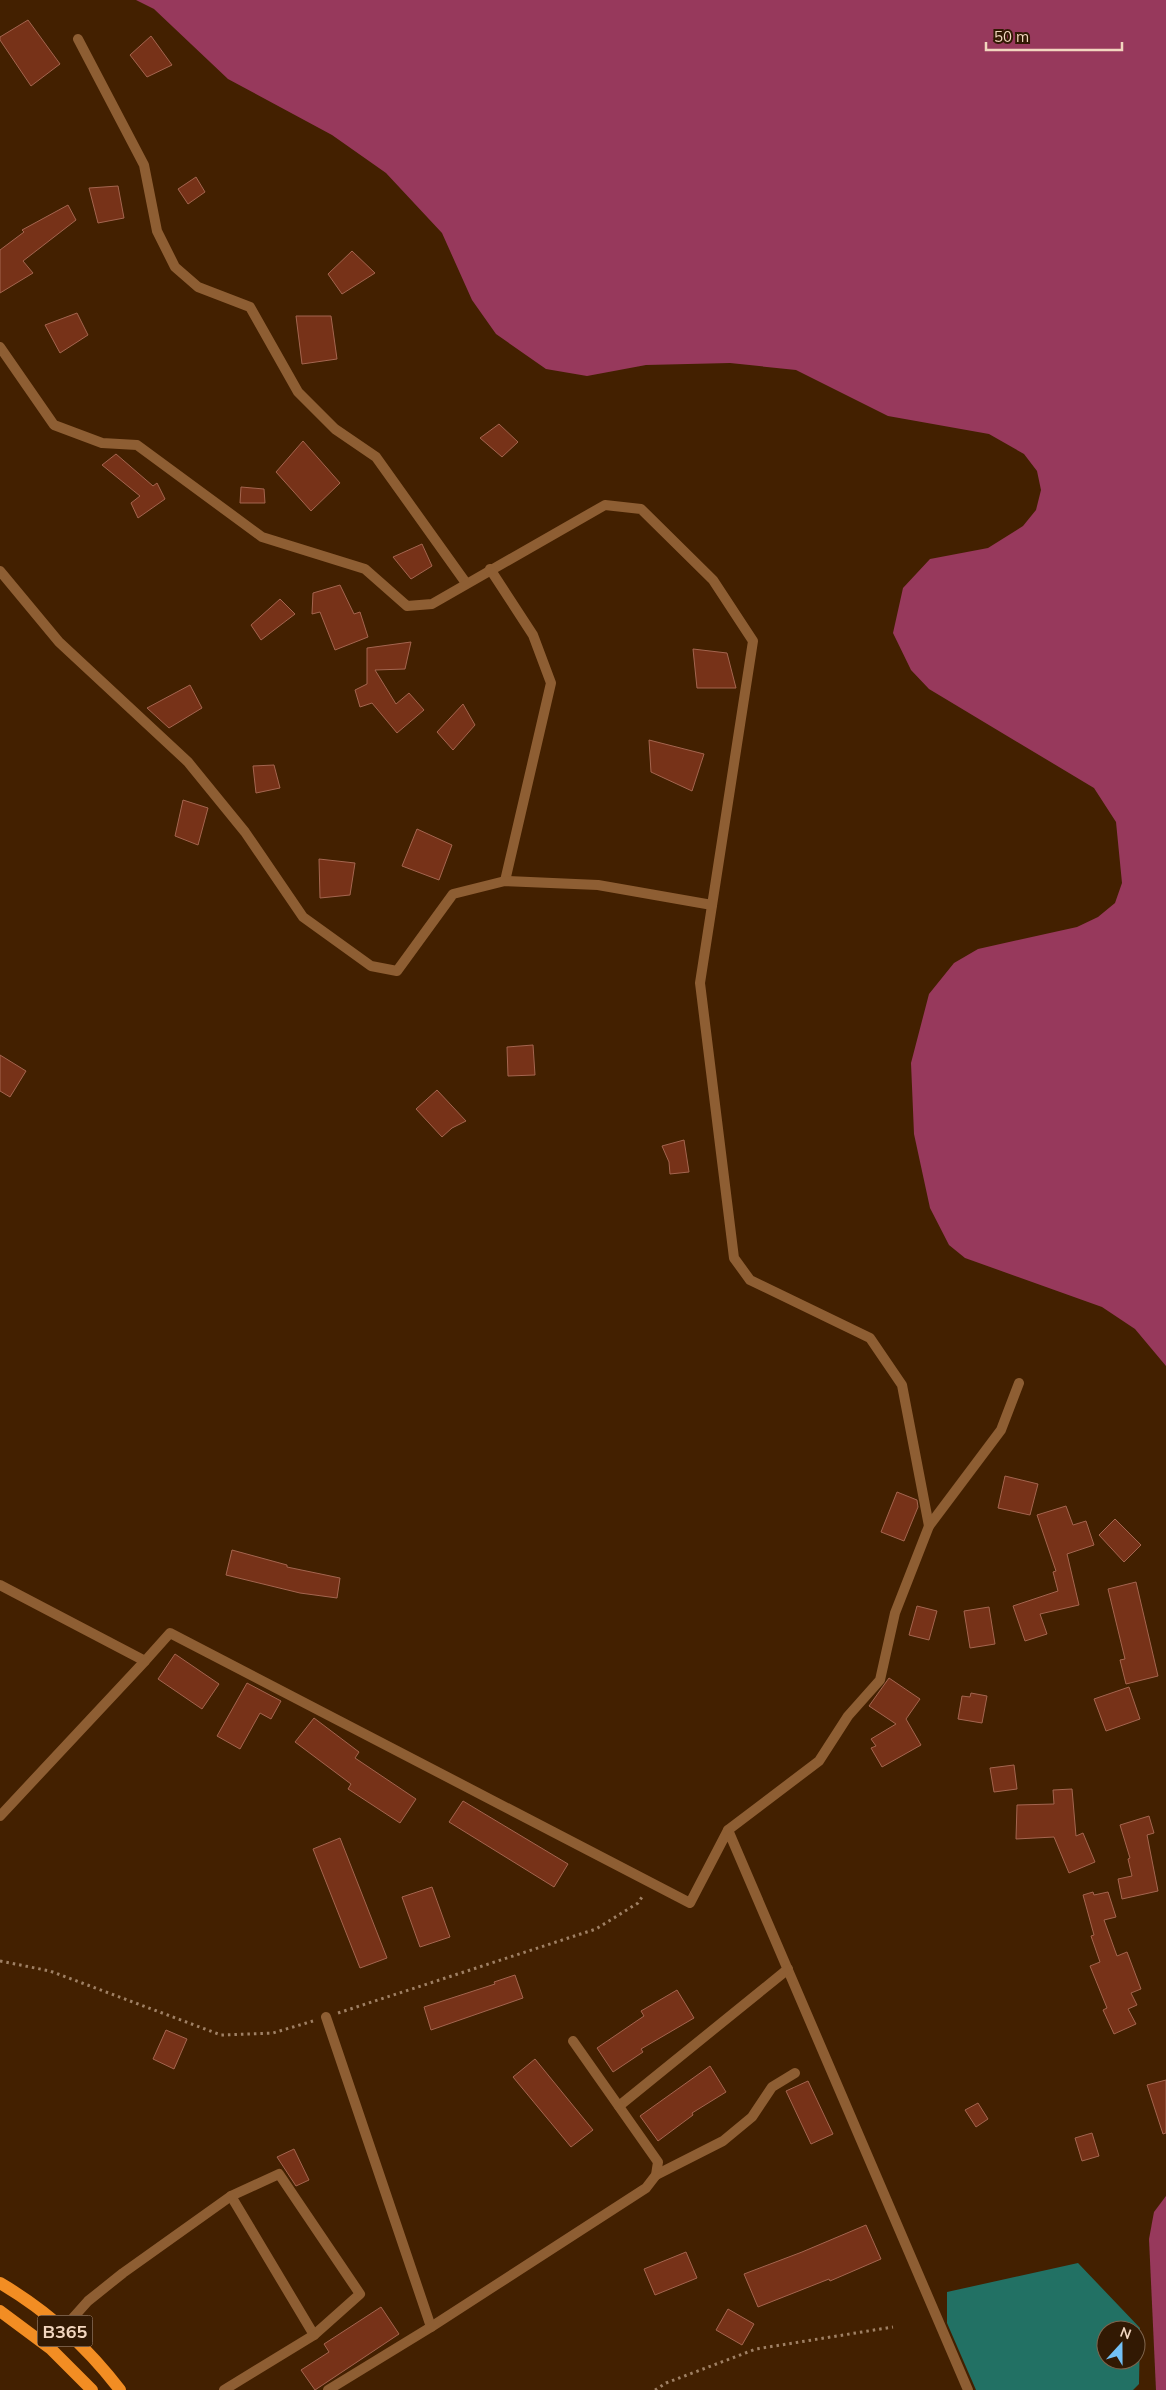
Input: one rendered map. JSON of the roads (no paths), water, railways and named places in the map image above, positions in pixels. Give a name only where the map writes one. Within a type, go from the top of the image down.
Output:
[{"type":"main road","name":"B365","points":[[0,2283],[63,2329],[90,2355],[120,2390]]},
{"type":"main road","name":"B365","points":[[0,2311],[51,2348],[92,2390]]},
{"type":"street","points":[[78,39],[144,165],[157,231],[175,267],[198,287],[250,307],[298,392],[335,429],[376,457],[466,584]]},
{"type":"street","points":[[0,347],[54,425],[102,443],[137,445],[262,537],[365,569],[407,606],[432,604],[490,569],[605,505],[642,509],[713,580],[753,641],[700,983],[734,1258],[750,1280],[870,1338],[902,1386],[928,1526]]},
{"type":"street","points":[[490,569],[533,635],[551,683],[505,882]]},
{"type":"street","points":[[0,571],[59,642],[188,762],[245,832],[303,917],[371,966],[397,971],[453,894],[505,882],[598,885],[712,904]]},
{"type":"street","points":[[0,1816],[170,1633],[690,1903],[728,1830],[819,1760],[848,1716],[880,1680],[894,1613],[928,1526],[1001,1430],[1019,1383]]},
{"type":"street","points":[[0,1585],[145,1661]]},
{"type":"street","points":[[728,1830],[968,2390]]},
{"type":"street","points":[[619,2106],[788,1968]]},
{"type":"street","points":[[326,2017],[431,2327]]},
{"type":"street","points":[[573,2041],[658,2162],[656,2175]]},
{"type":"street","points":[[328,2390],[431,2327],[646,2188],[656,2175],[723,2140],[752,2117],[772,2086],[795,2074]]},
{"type":"street","points":[[63,2329],[88,2301],[123,2273],[231,2196],[279,2174],[360,2294],[314,2335],[224,2390]]},
{"type":"street","points":[[231,2196],[314,2335]]},
{"type":"water","points":[[1078,2263],[1132,2320],[1096,2320],[1096,2370],[1139,2370],[1139,2384],[1133,2390],[976,2390],[947,2323],[947,2292]]}]
